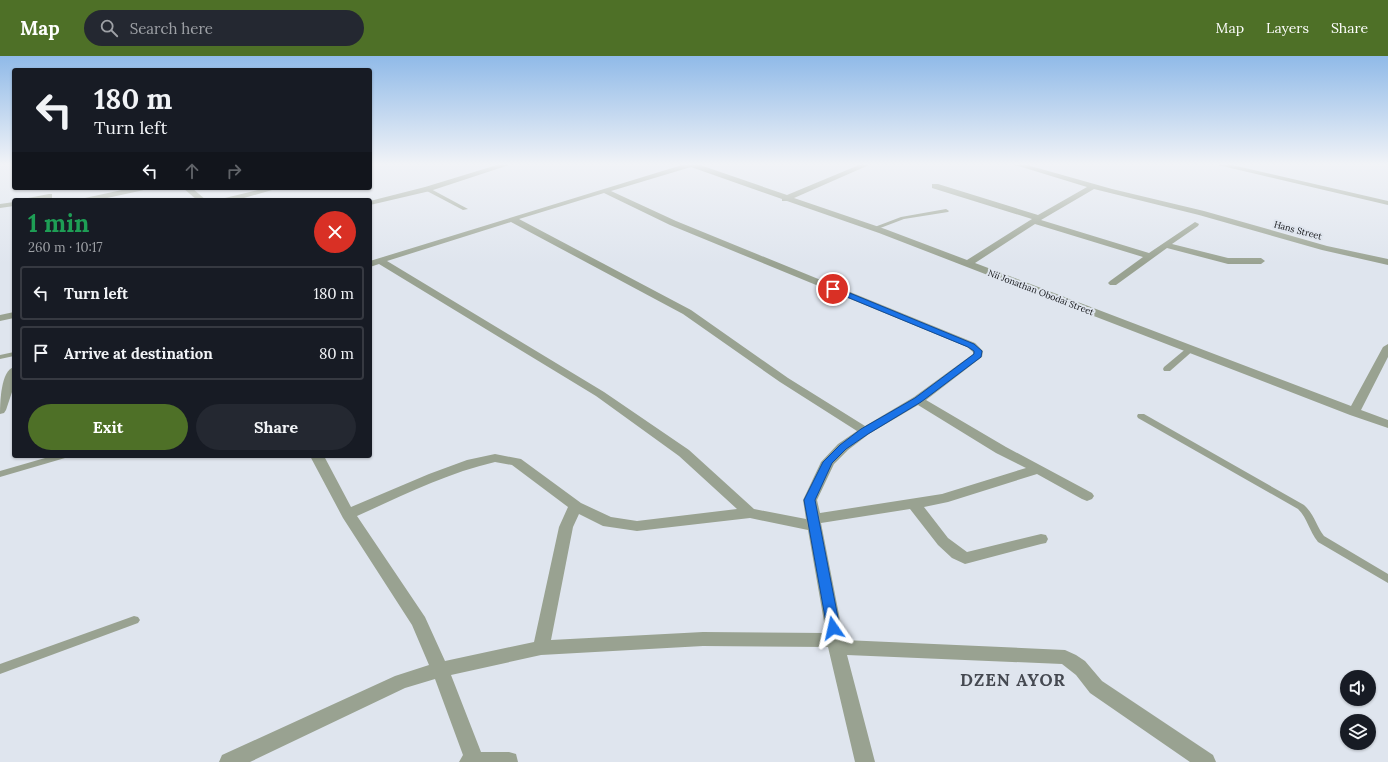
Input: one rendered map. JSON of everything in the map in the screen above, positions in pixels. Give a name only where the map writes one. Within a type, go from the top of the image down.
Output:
[{"type":"street","points":[[372,203],[391,198]]},
{"type":"street","points":[[375,263],[512,219],[586,198]]},
{"type":"street","points":[[620,198],[673,223],[971,345],[978,351],[978,355],[918,400],[843,447],[828,462],[810,500],[836,644],[865,762]]},
{"type":"street","name":"Nii Jonathan Obodai Street","points":[[785,198],[875,228],[1388,424]]},
{"type":"street","points":[[972,198],[1149,256]]},
{"type":"street","points":[[968,264],[1037,219],[1073,198]]},
{"type":"street","name":"Hans Street","points":[[1143,198],[1325,248],[1388,262]]},
{"type":"street","points":[[1366,198],[1388,203]]},
{"type":"street","points":[[0,206],[12,204]]},
{"type":"street","points":[[512,219],[687,312],[784,380],[865,432]]},
{"type":"street","points":[[1113,283],[1195,224]]},
{"type":"street","points":[[1166,245],[1228,261],[1261,261]]},
{"type":"street","points":[[375,263],[600,394],[684,453],[750,512]]},
{"type":"street","points":[[0,318],[12,315]]},
{"type":"street","points":[[1354,412],[1388,347]]},
{"type":"street","points":[[0,410],[12,376]]},
{"type":"street","points":[[918,400],[1001,450],[1087,496]]},
{"type":"street","points":[[318,458],[348,514],[419,622],[440,670],[472,761],[509,761]]},
{"type":"street","points":[[348,514],[453,470],[472,463],[495,458],[516,462],[576,506],[608,522],[637,526],[750,512],[814,522],[943,499],[1039,469]]},
{"type":"street","points":[[914,504],[947,547],[955,554],[965,558],[1041,539]]},
{"type":"street","points":[[541,648],[554,579],[562,552],[566,527],[576,506]]},
{"type":"street","points":[[229,762],[401,681],[440,670],[541,648],[703,639],[836,644],[1065,657],[1084,670],[1096,687],[1206,762]]},
{"type":"lane","points":[[444,198],[465,209]]},
{"type":"lane","points":[[875,228],[903,218],[946,211]]},
{"type":"lane","points":[[1167,369],[1191,349]]},
{"type":"lane","points":[[0,357],[12,354]]},
{"type":"lane","points":[[1140,416],[1300,507],[1308,513],[1316,534],[1321,539],[1388,580]]},
{"type":"lane","points":[[0,474],[55,458]]},
{"type":"lane","points":[[0,669],[134,620]]},
{"type":"district","name":"DZEN AYOR","points":[[1013,680]]},
{"type":"route","points":[[833,289],[971,345],[978,351],[978,355],[918,400],[843,447],[828,462],[810,500],[833,628]]}]
